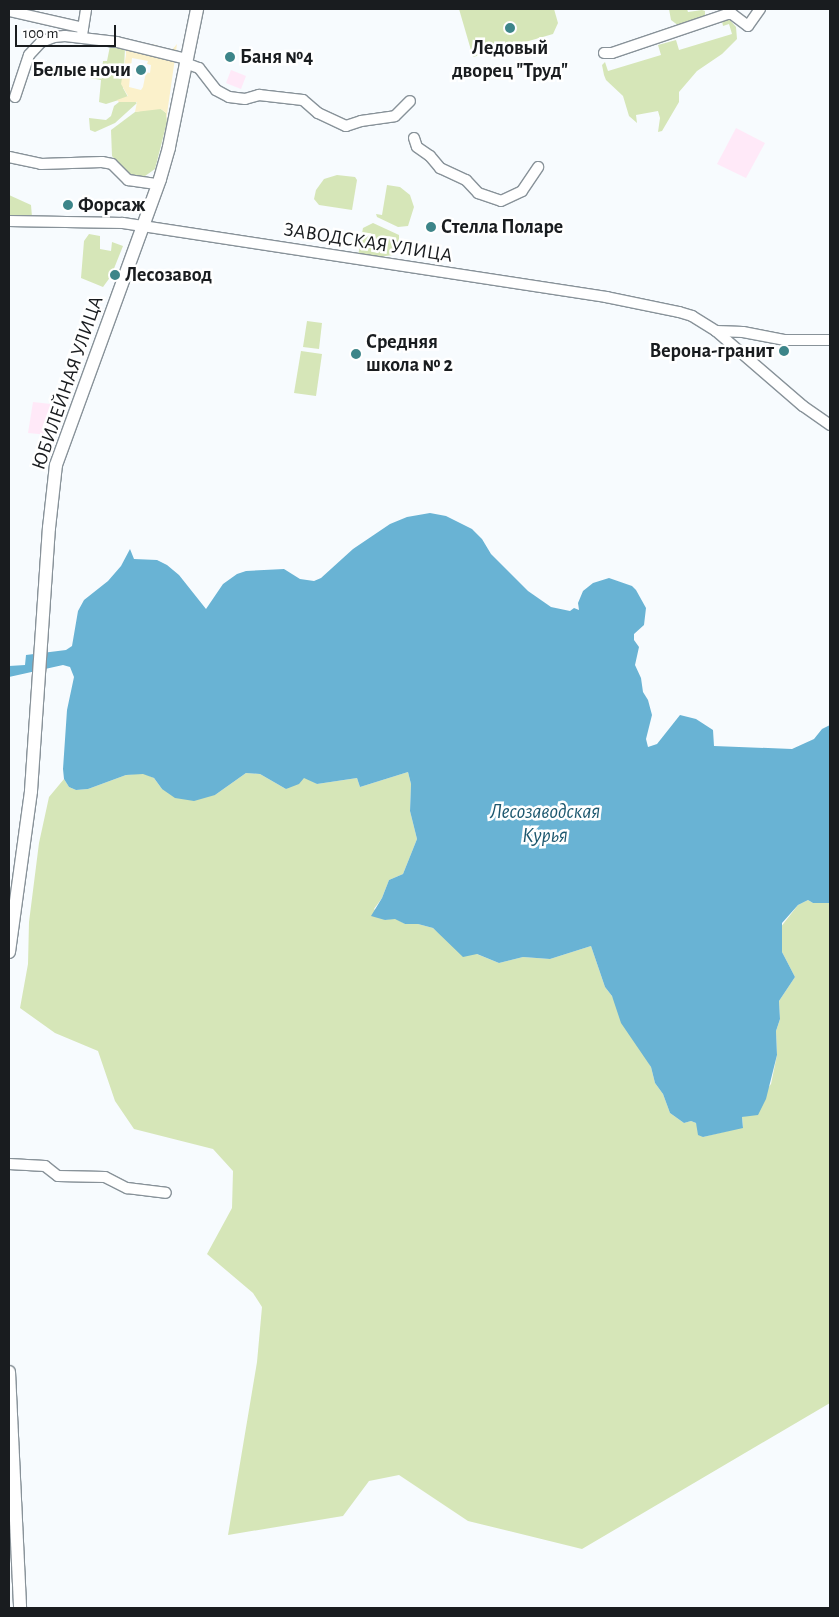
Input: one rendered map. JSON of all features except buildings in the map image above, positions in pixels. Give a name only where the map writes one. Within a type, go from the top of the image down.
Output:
[{"type":"main road","name":"ЮБИЛЕЙНАЯ УЛИЦА","points":[[9,952],[32,791],[49,528],[56,465],[158,184],[169,147],[197,9]]},
{"type":"main road","points":[[9,1372],[20,1608]]},
{"type":"street","points":[[82,33],[86,9]]},
{"type":"street","points":[[604,53],[612,53],[727,14],[732,14],[748,26],[760,9]]},
{"type":"street","points":[[9,11],[185,61],[199,68],[216,90],[229,97],[245,99],[259,95],[303,100],[318,114],[346,126],[360,121],[395,116],[410,101]]},
{"type":"street","points":[[15,98],[29,55],[41,42],[54,37],[82,33]]},
{"type":"street","points":[[414,138],[417,147],[430,156],[440,168],[466,180],[478,193],[501,201],[522,191],[538,167]]},
{"type":"street","points":[[9,157],[41,164],[102,162],[112,164],[128,180],[158,184]]},
{"type":"street","name":"ЗАВОДСКАЯ УЛИЦА","points":[[9,221],[124,223],[636,302],[692,316],[716,331],[803,406],[830,425]]},
{"type":"street","points":[[716,331],[743,332],[785,340],[830,340]]},
{"type":"street","points":[[9,1164],[45,1166],[58,1176],[105,1178],[127,1188],[166,1193]]},
{"type":"shaded area","points":[[231,70],[246,76],[241,89],[226,83]]},
{"type":"shaded area","points":[[736,128],[765,143],[746,178],[717,164]]},
{"type":"shaded area","points":[[33,402],[51,404],[49,435],[28,433]]},
{"type":"green space","name":"Ледовый дворец \"Труд\"","points":[[459,9],[554,9],[558,23],[553,34],[473,57]]},
{"type":"green space","points":[[669,9],[687,9],[688,12],[702,10],[705,11],[705,16],[679,26],[671,20]]},
{"type":"green space","points":[[729,19],[736,27],[737,39],[722,54],[697,71],[679,92],[679,102],[662,131],[658,132],[660,118],[658,111],[636,115],[637,123],[629,116],[623,96],[606,80],[602,65],[605,62],[608,71],[661,55],[658,45],[676,40],[679,50],[732,34],[729,24],[723,26],[722,21]]},
{"type":"green space","points":[[110,46],[125,48],[123,88],[128,97],[106,104],[99,102],[101,80],[90,78],[92,68],[102,70],[103,61],[107,61]]},
{"type":"green space","points":[[134,101],[137,103],[115,123],[95,132],[90,130],[89,118],[106,120],[111,116],[114,106],[119,102]]},
{"type":"green space","points":[[161,109],[166,113],[167,122],[155,169],[145,176],[128,176],[112,156],[111,130],[135,112]]},
{"type":"green space","points":[[337,175],[355,177],[357,180],[352,210],[319,205],[314,199],[316,190],[324,179]]},
{"type":"green space","points":[[387,185],[400,187],[410,195],[414,207],[408,226],[398,227],[377,217],[376,214],[382,215]]},
{"type":"green space","points":[[9,195],[31,205],[32,217],[9,215]]},
{"type":"green space","points":[[373,223],[399,235],[399,247],[393,255],[371,258],[358,256],[363,228]]},
{"type":"green space","points":[[89,234],[100,236],[100,249],[111,251],[112,242],[123,246],[111,276],[103,287],[81,278],[84,241]]},
{"type":"green space","points":[[307,321],[322,323],[319,349],[303,347]]},
{"type":"green space","points":[[301,351],[322,354],[316,396],[294,393]]},
{"type":"green space","points":[[408,772],[411,784],[410,811],[417,839],[403,874],[389,880],[382,898],[374,909],[385,920],[395,918],[405,924],[418,924],[433,928],[452,944],[499,963],[523,957],[550,959],[591,946],[605,987],[612,996],[651,1067],[655,1083],[663,1094],[670,1113],[684,1123],[691,1121],[696,1123],[703,1137],[743,1127],[742,1117],[748,1115],[771,1084],[777,1055],[776,1031],[780,1019],[779,1001],[795,977],[782,952],[780,928],[798,905],[808,900],[813,903],[830,903],[830,1403],[582,1549],[468,1521],[399,1475],[369,1481],[343,1516],[228,1535],[257,1362],[262,1307],[253,1293],[207,1254],[232,1208],[233,1171],[213,1149],[134,1129],[115,1101],[98,1051],[55,1033],[20,1008],[28,964],[29,922],[39,843],[49,797],[64,779],[69,787],[76,790],[88,789],[126,775],[143,773],[154,778],[162,789],[215,795],[246,773],[260,774],[286,789],[304,777],[317,784],[357,778],[360,787]]},
{"type":"sand","points":[[126,41],[157,45],[159,51],[171,51],[177,44],[166,121],[166,113],[161,109],[135,112],[137,102],[119,102],[117,100],[128,96],[121,84],[126,55]],"holes":[[[132,58],[148,61],[147,64],[151,65],[150,73],[146,72],[141,90],[129,87]]]},
{"type":"water","name":"Лесозаводская Курья","points":[[430,513],[446,516],[472,529],[482,539],[491,554],[528,591],[551,607],[570,611],[574,608],[579,610],[578,603],[583,591],[593,583],[609,578],[632,586],[636,590],[646,608],[644,625],[634,634],[634,640],[639,647],[635,665],[652,715],[646,739],[648,747],[657,744],[680,715],[696,719],[713,730],[714,746],[792,749],[814,739],[822,729],[830,725],[830,903],[813,903],[808,900],[798,905],[782,923],[782,952],[795,977],[779,1001],[780,1019],[776,1031],[777,1055],[766,1099],[758,1115],[742,1117],[743,1128],[703,1137],[698,1135],[696,1123],[691,1121],[684,1123],[670,1113],[663,1094],[655,1083],[651,1067],[621,1023],[612,996],[605,987],[591,946],[550,959],[523,957],[499,963],[477,954],[463,957],[433,928],[418,924],[405,924],[395,919],[385,920],[371,916],[382,898],[389,880],[403,874],[417,839],[410,811],[411,784],[408,772],[360,787],[357,778],[317,784],[304,778],[299,784],[286,789],[260,774],[246,773],[215,795],[194,801],[175,798],[162,789],[154,778],[143,774],[126,775],[88,789],[76,790],[69,787],[64,779],[63,769],[67,710],[74,677],[70,667],[63,665],[9,677],[9,666],[25,665],[26,655],[66,650],[72,646],[78,611],[84,600],[108,581],[121,566],[130,549],[134,559],[157,560],[167,565],[179,575],[206,609],[223,584],[237,574],[246,571],[284,569],[300,579],[314,581],[321,578],[353,549],[390,524],[407,517]]},
{"type":"place","name":"Ледовый дворец \"Труд\"","points":[[510,28]]},
{"type":"place","name":"Баня №4","points":[[230,57]]},
{"type":"place","name":"Белые ночи","points":[[141,70]]},
{"type":"place","name":"Форсаж","points":[[68,205]]},
{"type":"place","name":"Стелла Поларе","points":[[431,227]]},
{"type":"place","name":"Лесозавод","points":[[115,275]]},
{"type":"place","name":"Верона-гранит","points":[[784,351]]},
{"type":"place","name":"Средняя школа № 2","points":[[356,354]]}]
